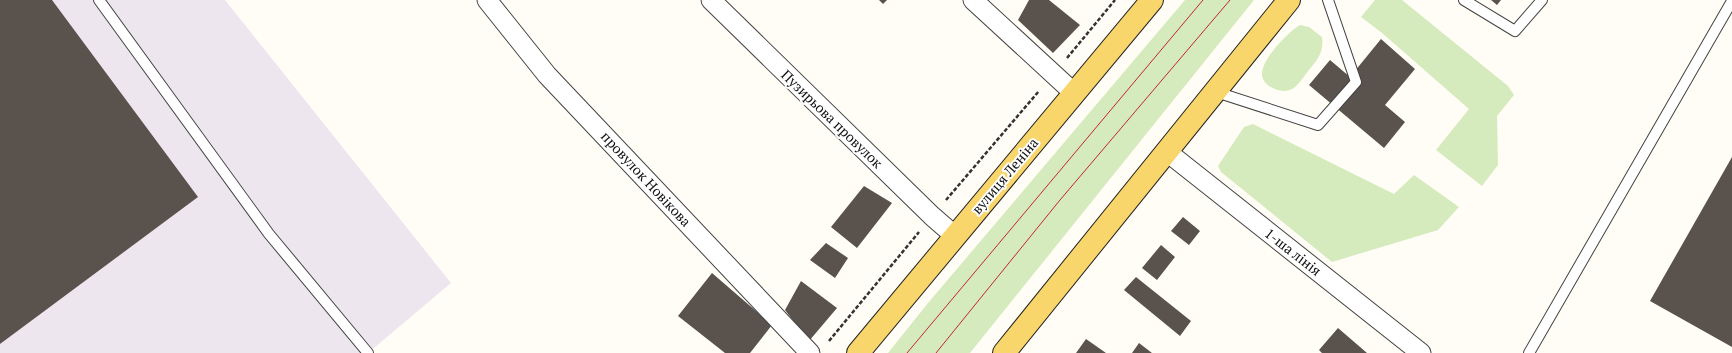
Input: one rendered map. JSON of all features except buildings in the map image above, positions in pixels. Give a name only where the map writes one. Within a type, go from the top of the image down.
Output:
[{"type":"main road","name":"вулиця Леніна","points":[[858,353],[1152,0]]},
{"type":"main road","points":[[1004,353],[1213,91],[1289,0]]},
{"type":"street","name":"провулок Новікова","points":[[487,0],[547,75],[810,353]]},
{"type":"street","name":"Пузирьова провулок","points":[[710,0],[932,216],[955,236]]},
{"type":"street","points":[[973,0],[1074,94]]},
{"type":"street","name":"1-ша лінія","points":[[1166,151],[1421,353]]},
{"type":"lane","points":[[99,0],[269,234],[368,353]]},
{"type":"lane","points":[[1213,91],[1318,125],[1356,82],[1328,0]]},
{"type":"lane","points":[[1464,0],[1515,31],[1542,0]]},
{"type":"lane","points":[[1529,353],[1732,1]]},
{"type":"path","points":[[829,341],[932,216],[1115,0]]},
{"type":"shaded area","points":[[0,0],[225,0],[451,283],[368,353],[0,353]]},
{"type":"green space","points":[[1185,0],[1254,0],[970,353],[888,353],[928,303]]},
{"type":"green space","points":[[1375,0],[1402,0],[1508,86],[1514,95],[1497,116],[1498,165],[1482,186],[1436,150],[1469,109],[1382,33],[1361,17]]},
{"type":"green space","points":[[1300,25],[1309,27],[1322,37],[1320,55],[1295,87],[1288,91],[1278,90],[1265,82],[1262,73],[1263,67],[1277,46],[1289,33]]},
{"type":"green space","points":[[1253,124],[1394,194],[1414,175],[1459,207],[1438,230],[1332,262],[1221,172],[1218,166],[1244,127]]},
{"type":"tram line","points":[[907,353],[1203,0]]},
{"type":"tram line","points":[[936,353],[1060,200],[1230,0]]}]
